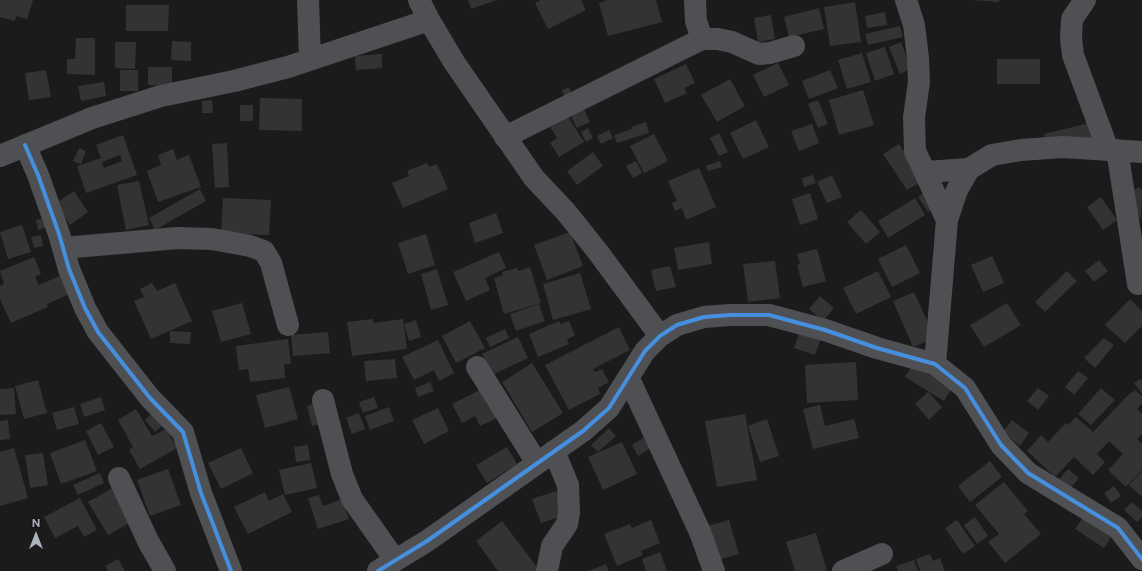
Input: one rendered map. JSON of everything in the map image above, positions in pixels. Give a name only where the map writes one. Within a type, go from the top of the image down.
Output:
[{"type":"street","points":[[308,0],[310,59]]},
{"type":"street","points":[[419,0],[428,20],[505,137],[534,178],[566,212],[598,252],[660,336]]},
{"type":"street","points":[[695,0],[696,21],[702,39]]},
{"type":"street","points":[[906,0],[914,25],[919,82],[914,117],[915,151],[948,220]]},
{"type":"street","points":[[1085,0],[1072,20],[1070,38],[1073,55],[1113,150],[1138,284]]},
{"type":"street","points":[[0,156],[92,118],[162,96],[234,81],[310,59],[428,20]]},
{"type":"street","points":[[505,137],[702,39],[718,39],[732,42],[759,54],[770,53],[794,46]]},
{"type":"street","points":[[25,145],[38,175],[69,269],[84,308],[98,332],[150,398],[183,432],[201,493],[231,571]]},
{"type":"street","points":[[926,172],[969,169],[992,155],[1021,150],[1063,147],[1142,152]]},
{"type":"street","points":[[935,364],[948,220],[958,190],[969,169]]},
{"type":"street","points":[[63,248],[178,238],[212,239],[250,246],[264,251],[271,263],[288,325]]},
{"type":"street","points":[[323,400],[342,474],[352,500],[387,566],[427,541],[583,431],[610,408],[645,351],[660,336],[677,325],[704,318],[730,315],[769,315],[825,330],[877,348],[935,364],[965,388],[1001,445],[1028,472],[1113,524],[1132,545],[1142,559]]},
{"type":"street","points":[[477,367],[537,463]]},
{"type":"street","points":[[629,379],[700,532],[714,571]]},
{"type":"street","points":[[547,571],[552,546],[567,524],[569,513],[568,485],[554,451]]},
{"type":"street","points":[[119,478],[148,541],[165,571]]},
{"type":"street","points":[[844,571],[882,554]]},
{"type":"building","points":[[0,0],[33,0],[27,19],[16,16],[15,21],[0,17]]},
{"type":"building","points":[[468,0],[497,0],[471,9]]},
{"type":"building","points":[[541,0],[581,0],[586,10],[548,29],[535,3]]},
{"type":"building","points":[[608,0],[656,0],[662,22],[608,36],[599,3]]},
{"type":"building","points":[[972,0],[999,0],[999,2]]},
{"type":"building","points":[[855,2],[861,42],[830,46],[824,7]]},
{"type":"building","points":[[126,5],[169,5],[168,31],[126,31]]},
{"type":"building","points":[[819,8],[824,29],[789,37],[784,17]]},
{"type":"building","points":[[885,12],[887,25],[867,28],[865,16]]},
{"type":"building","points":[[771,15],[775,39],[758,42],[754,18]]},
{"type":"building","points":[[900,26],[903,37],[868,45],[865,34]]},
{"type":"building","points":[[76,38],[95,38],[95,75],[67,74],[67,59],[75,59]]},
{"type":"building","points":[[172,41],[191,42],[191,61],[171,60]]},
{"type":"building","points":[[115,42],[136,42],[135,69],[115,68]]},
{"type":"building","points":[[901,42],[911,69],[900,74],[889,47]]},
{"type":"building","points":[[885,47],[894,74],[875,81],[866,53]]},
{"type":"building","points":[[862,53],[871,82],[847,89],[838,60]]},
{"type":"building","points":[[382,54],[382,68],[356,70],[355,56]]},
{"type":"building","points":[[997,59],[1040,59],[1040,84],[997,84]]},
{"type":"building","points":[[778,63],[789,85],[764,97],[753,75]]},
{"type":"building","points":[[686,64],[695,83],[684,88],[687,93],[665,103],[654,79]]},
{"type":"building","points":[[148,67],[172,67],[172,86],[148,85]]},
{"type":"building","points":[[46,70],[51,97],[29,100],[25,73]]},
{"type":"building","points":[[120,70],[138,70],[138,91],[120,91]]},
{"type":"building","points":[[830,70],[838,88],[809,99],[802,81]]},
{"type":"building","points":[[730,79],[745,106],[717,122],[701,95]]},
{"type":"building","points":[[104,82],[106,96],[81,101],[78,86]]},
{"type":"building","points":[[569,87],[574,99],[566,102],[562,90]]},
{"type":"building","points":[[863,90],[874,125],[839,135],[829,100]]},
{"type":"building","points":[[260,98],[302,99],[302,131],[259,130]]},
{"type":"building","points":[[212,100],[213,113],[202,113],[202,101]]},
{"type":"building","points":[[818,100],[828,124],[818,128],[808,104]]},
{"type":"building","points":[[240,105],[253,105],[253,121],[240,121]]},
{"type":"building","points":[[583,107],[590,122],[577,128],[570,114]]},
{"type":"building","points":[[568,117],[584,142],[559,157],[550,143],[557,138],[550,127]]},
{"type":"building","points":[[756,120],[769,147],[743,159],[730,133]]},
{"type":"building","points":[[646,122],[649,133],[617,143],[614,135],[632,129],[631,127]]},
{"type":"building","points":[[1094,122],[1099,141],[1047,146],[1044,134]]},
{"type":"building","points":[[812,124],[819,143],[799,151],[791,131]]},
{"type":"building","points":[[588,128],[593,138],[586,142],[581,132]]},
{"type":"building","points":[[609,130],[613,138],[601,144],[597,136]]},
{"type":"building","points":[[719,133],[728,152],[719,156],[710,138]]},
{"type":"building","points":[[654,134],[668,161],[644,173],[630,146]]},
{"type":"building","points":[[123,135],[137,175],[86,193],[77,166],[101,158],[96,145]],"holes":[[[120,155],[122,161],[104,168],[102,162]]]},
{"type":"building","points":[[227,143],[229,187],[215,188],[212,144]]},
{"type":"building","points":[[899,144],[923,181],[907,190],[883,154]]},
{"type":"building","points":[[79,148],[86,151],[81,164],[73,161]]},
{"type":"building","points":[[173,149],[177,160],[189,155],[201,187],[158,202],[147,171],[161,165],[158,155]]},
{"type":"building","points":[[593,152],[603,166],[577,185],[567,171]]},
{"type":"building","points":[[636,161],[642,173],[633,178],[626,166]]},
{"type":"building","points":[[720,161],[722,167],[708,171],[706,166]]},
{"type":"building","points":[[427,163],[429,167],[437,164],[448,189],[403,208],[392,183],[409,176],[407,171]]},
{"type":"building","points":[[699,168],[716,207],[686,220],[682,208],[675,211],[672,203],[677,201],[668,181]]},
{"type":"building","points":[[813,175],[816,183],[804,187],[802,178]]},
{"type":"building","points":[[832,175],[842,197],[827,203],[817,182]]},
{"type":"building","points":[[139,181],[149,225],[126,230],[117,185]]},
{"type":"building","points":[[1140,187],[1142,191],[1141,221],[1129,192]]},
{"type":"building","points":[[200,189],[206,201],[155,230],[149,218]]},
{"type":"building","points":[[929,189],[939,204],[928,212],[918,197]]},
{"type":"building","points":[[74,191],[88,212],[70,225],[55,204]]},
{"type":"building","points":[[810,193],[818,219],[800,225],[792,199]]},
{"type":"building","points":[[1101,197],[1117,220],[1103,230],[1087,207]]},
{"type":"building","points":[[223,198],[271,200],[269,235],[221,233]]},
{"type":"building","points":[[915,198],[925,215],[888,238],[878,221]]},
{"type":"building","points":[[861,210],[880,232],[866,244],[847,222]]},
{"type":"building","points":[[496,213],[503,233],[475,243],[469,223]]},
{"type":"building","points":[[44,218],[47,227],[38,230],[36,220]]},
{"type":"building","points":[[22,225],[31,252],[8,259],[0,232]]},
{"type":"building","points":[[570,232],[583,266],[547,280],[534,245]]},
{"type":"building","points":[[426,234],[435,265],[408,274],[398,243]]},
{"type":"building","points":[[41,235],[43,246],[34,248],[31,237]]},
{"type":"building","points":[[709,242],[712,264],[678,270],[674,248]]},
{"type":"building","points":[[906,245],[920,273],[892,287],[878,259]]},
{"type":"building","points":[[817,249],[826,281],[803,287],[797,265],[800,264],[797,254]]},
{"type":"building","points":[[499,252],[506,268],[485,278],[490,290],[466,301],[453,272]]},
{"type":"building","points":[[992,256],[1004,283],[983,292],[971,265]]},
{"type":"building","points":[[34,257],[41,274],[35,277],[39,285],[64,274],[72,293],[47,304],[48,307],[11,323],[0,299],[0,286],[4,284],[0,271]]},
{"type":"building","points":[[1099,260],[1108,271],[1094,282],[1085,271]]},
{"type":"building","points":[[775,261],[780,298],[748,302],[743,264]]},
{"type":"building","points":[[670,266],[676,287],[656,291],[651,270]]},
{"type":"building","points":[[530,267],[541,303],[504,314],[494,278],[503,275],[502,272],[517,268],[518,271]]},
{"type":"building","points":[[437,269],[448,305],[431,310],[421,274]]},
{"type":"building","points":[[878,271],[891,297],[856,314],[843,288]]},
{"type":"building","points":[[1067,271],[1077,281],[1045,312],[1035,302]]},
{"type":"building","points":[[580,273],[591,309],[553,320],[543,284]]},
{"type":"building","points":[[152,283],[157,291],[175,283],[192,321],[151,339],[134,301],[144,297],[140,289]]},
{"type":"building","points":[[914,292],[935,338],[913,347],[893,301]]},
{"type":"building","points":[[820,296],[834,308],[823,321],[809,309]]},
{"type":"building","points":[[1130,299],[1142,311],[1142,326],[1125,343],[1105,325]]},
{"type":"building","points":[[242,303],[251,334],[221,342],[212,311]]},
{"type":"building","points":[[1007,303],[1021,325],[984,347],[970,325]]},
{"type":"building","points":[[539,304],[545,321],[516,331],[510,314]]},
{"type":"building","points":[[373,319],[373,323],[403,319],[407,349],[352,356],[347,322]]},
{"type":"building","points":[[416,320],[421,337],[409,341],[404,324]]},
{"type":"building","points":[[470,321],[485,348],[456,363],[442,336]]},
{"type":"building","points":[[559,321],[561,324],[569,321],[575,336],[567,339],[569,344],[538,357],[529,334]]},
{"type":"building","points":[[619,327],[630,350],[593,369],[595,372],[602,369],[609,382],[598,388],[600,394],[569,410],[545,365]]},
{"type":"building","points":[[505,329],[509,338],[490,347],[486,338]]},
{"type":"building","points":[[170,331],[191,332],[190,344],[170,343]]},
{"type":"building","points":[[800,331],[821,339],[815,355],[794,348]]},
{"type":"building","points":[[328,332],[330,353],[293,356],[291,335]]},
{"type":"building","points":[[518,337],[528,358],[492,375],[482,354]]},
{"type":"building","points":[[1104,338],[1114,345],[1095,368],[1084,358]]},
{"type":"building","points":[[288,339],[291,364],[284,364],[285,378],[250,382],[248,369],[239,370],[236,346]]},
{"type":"building","points":[[438,340],[454,373],[439,381],[434,370],[414,380],[402,357]]},
{"type":"building","points":[[395,359],[397,378],[366,381],[364,361]]},
{"type":"building","points":[[856,362],[858,400],[807,403],[805,365]]},
{"type":"building","points":[[532,363],[563,413],[532,432],[502,382]]},
{"type":"building","points":[[914,363],[953,386],[944,401],[905,377]]},
{"type":"building","points":[[1078,371],[1088,378],[1074,395],[1065,387]]},
{"type":"building","points":[[1140,379],[1142,381],[1142,394],[1134,383]]},
{"type":"building","points":[[38,380],[47,413],[24,419],[15,386]]},
{"type":"building","points":[[430,382],[434,391],[418,397],[415,388]]},
{"type":"building","points":[[289,387],[298,419],[265,428],[256,395]]},
{"type":"building","points":[[486,387],[502,416],[480,426],[475,416],[462,423],[452,404]]},
{"type":"building","points":[[14,388],[16,414],[0,415],[0,389]]},
{"type":"building","points":[[1038,388],[1049,396],[1038,410],[1027,401]]},
{"type":"building","points":[[1101,388],[1115,400],[1091,425],[1078,414]]},
{"type":"building","points":[[1135,390],[1142,396],[1142,403],[1137,409],[1142,414],[1142,434],[1137,439],[1142,444],[1142,470],[1126,487],[1108,470],[1123,454],[1109,441],[1097,454],[1105,462],[1093,475],[1074,457],[1055,477],[1027,451],[1041,435],[1048,442],[1066,423],[1068,425],[1076,417],[1093,432],[1131,392],[1132,393]]},
{"type":"building","points":[[928,392],[942,407],[929,420],[915,404]]},
{"type":"building","points":[[101,397],[105,410],[84,417],[80,404]]},
{"type":"building","points":[[374,397],[378,408],[363,413],[359,402]]},
{"type":"building","points":[[318,402],[324,423],[312,426],[307,406]]},
{"type":"building","points":[[820,405],[825,426],[854,419],[859,438],[813,449],[803,409]]},
{"type":"building","points":[[74,407],[79,424],[57,430],[52,413]]},
{"type":"building","points":[[389,407],[394,421],[370,430],[365,416]]},
{"type":"building","points":[[438,408],[449,431],[424,444],[412,420]]},
{"type":"building","points":[[136,409],[152,436],[166,429],[177,448],[140,469],[129,450],[133,447],[118,420]]},
{"type":"building","points":[[152,413],[163,425],[155,432],[145,420]]},
{"type":"building","points":[[359,413],[365,429],[352,434],[346,418]]},
{"type":"building","points":[[745,414],[757,480],[717,487],[705,421]]},
{"type":"building","points":[[767,419],[779,456],[760,462],[748,426]]},
{"type":"building","points":[[8,420],[10,439],[0,440],[0,421]]},
{"type":"building","points":[[1012,420],[1029,433],[1020,446],[1003,432]]},
{"type":"building","points":[[101,423],[114,447],[98,455],[86,431]]},
{"type":"building","points":[[609,428],[616,436],[598,452],[591,445]]},
{"type":"building","points":[[645,437],[651,448],[638,456],[632,445]]},
{"type":"building","points":[[85,440],[97,471],[61,484],[50,453]]},
{"type":"building","points":[[622,442],[637,474],[603,490],[588,457]]},
{"type":"building","points":[[308,445],[310,460],[296,462],[294,447]]},
{"type":"building","points":[[507,447],[517,464],[487,483],[476,465]]},
{"type":"building","points":[[14,448],[28,498],[0,506],[0,452]]},
{"type":"building","points":[[241,448],[253,473],[221,489],[208,463]]},
{"type":"building","points":[[43,453],[48,485],[30,488],[25,455]]},
{"type":"building","points":[[990,461],[1002,477],[970,502],[958,486]]},
{"type":"building","points":[[311,463],[317,488],[285,495],[279,470]]},
{"type":"building","points":[[168,469],[181,505],[150,516],[137,480]]},
{"type":"building","points":[[1068,469],[1079,478],[1067,492],[1056,483]]},
{"type":"building","points":[[1142,471],[1142,497],[1129,485]]},
{"type":"building","points":[[100,473],[104,483],[78,495],[73,485]]},
{"type":"building","points":[[1004,482],[1028,511],[1024,514],[1041,534],[1005,563],[988,542],[999,534],[975,505]]},
{"type":"building","points":[[116,486],[135,520],[108,535],[88,502]]},
{"type":"building","points":[[1114,486],[1121,496],[1111,503],[1104,493]]},
{"type":"building","points":[[556,491],[565,515],[541,523],[532,499]]},
{"type":"building","points":[[265,492],[269,501],[283,494],[292,512],[248,534],[234,507]]},
{"type":"building","points":[[319,495],[323,506],[342,499],[349,519],[318,529],[308,498]]},
{"type":"building","points":[[80,498],[97,530],[84,537],[78,526],[55,538],[44,517]]},
{"type":"building","points":[[1132,502],[1142,511],[1142,517],[1137,522],[1124,510]]},
{"type":"building","points":[[1084,516],[1113,535],[1104,548],[1075,529]]},
{"type":"building","points":[[975,517],[988,536],[977,544],[964,525]]},
{"type":"building","points":[[651,520],[660,543],[641,551],[643,555],[617,566],[604,534],[630,524],[632,528]]},
{"type":"building","points":[[729,520],[739,554],[717,560],[707,526]]},
{"type":"building","points":[[957,520],[975,546],[963,554],[945,528]]},
{"type":"building","points":[[502,521],[540,571],[498,571],[476,541]]},
{"type":"building","points":[[816,533],[827,571],[795,571],[786,542]]},
{"type":"building","points":[[660,552],[667,571],[646,571],[642,559]]},
{"type":"building","points":[[930,554],[933,561],[940,558],[945,571],[920,571],[916,559]]},
{"type":"building","points":[[118,559],[125,571],[108,571],[105,566]]},
{"type":"building","points":[[914,560],[918,571],[898,571],[896,566]]},
{"type":"building","points":[[606,564],[609,571],[589,571]]},
{"type":"cycle path","points":[[25,145],[38,175],[59,234],[69,269],[85,308],[98,332],[150,398],[183,432],[201,493],[231,571]]},
{"type":"cycle path","points":[[378,571],[427,541],[583,431],[609,408],[645,351],[660,336],[677,325],[704,317],[730,315],[769,315],[825,330],[877,348],[935,364],[965,388],[1001,445],[1028,473],[1118,528],[1142,559]]}]
